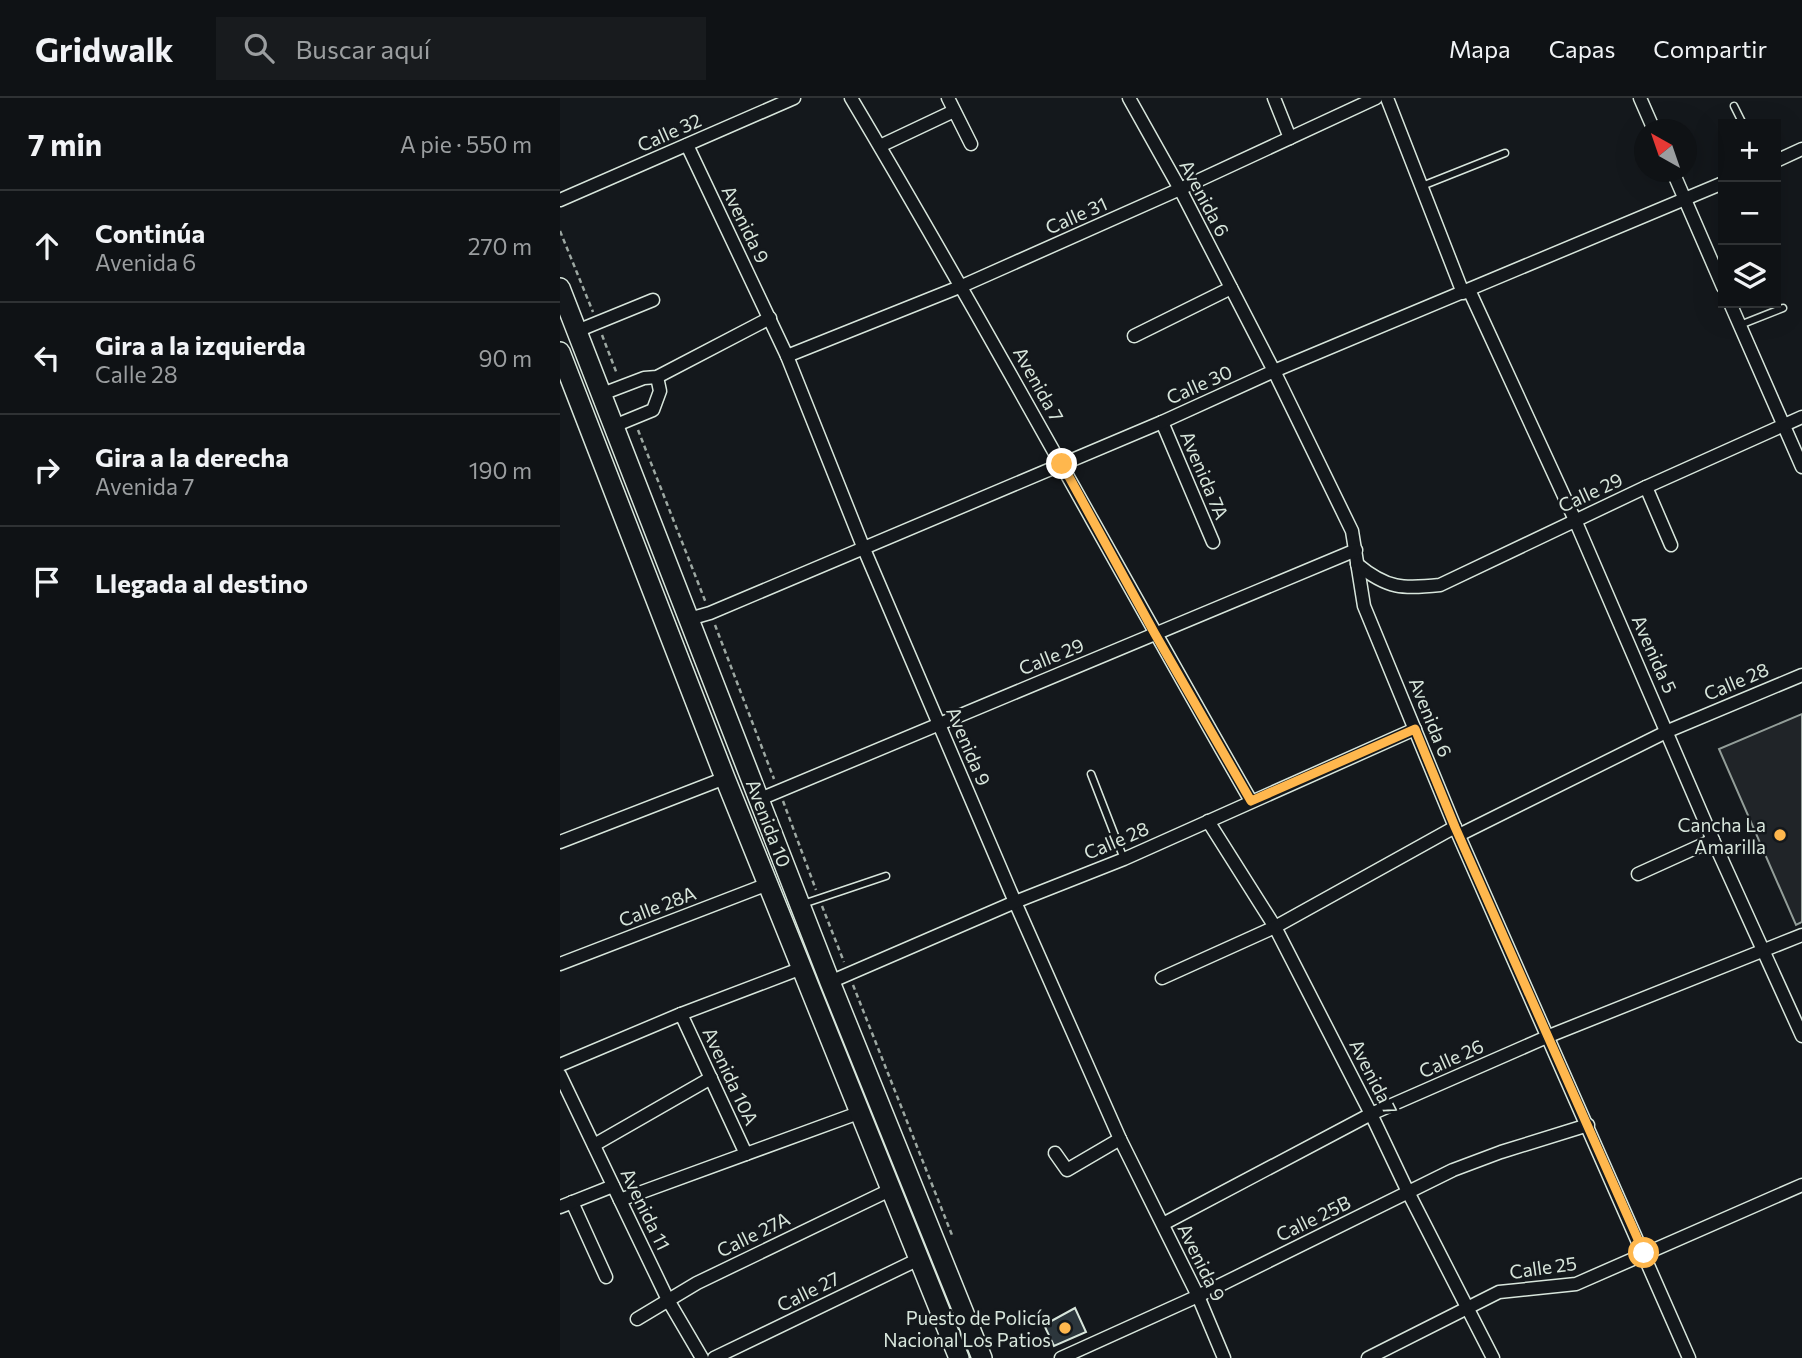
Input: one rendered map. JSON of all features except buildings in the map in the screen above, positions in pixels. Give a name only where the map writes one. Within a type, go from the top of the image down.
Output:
[{"type":"main road","name":"Avenida 10","points":[[560,288],[830,982],[982,1358]]},
{"type":"main road","name":"Avenida 10","points":[[562,361],[725,778],[959,1358]]},
{"type":"street","name":"Calle 32","points":[[560,200],[794,98]]},
{"type":"street","name":"Avenida 7","points":[[851,98],[962,286],[1251,801]]},
{"type":"street","points":[[948,98],[971,144]]},
{"type":"street","name":"Avenida 6","points":[[1129,98],[1180,189],[1274,371],[1352,531],[1364,606],[1457,831],[1689,1358]]},
{"type":"street","points":[[1275,98],[1290,138]]},
{"type":"street","name":"Calle 31","points":[[787,356],[962,286],[1376,98]]},
{"type":"street","name":"Avenida 5","points":[[1387,98],[1466,291],[1575,520],[1713,840],[1802,1036]]},
{"type":"street","points":[[1640,98],[1649,119]]},
{"type":"street","points":[[880,146],[954,111]]},
{"type":"street","name":"Avenida 9","points":[[687,145],[787,356],[864,549],[1014,902],[1120,1139],[1198,1296],[1224,1358]]},
{"type":"street","points":[[1781,158],[1802,149]]},
{"type":"street","points":[[1677,182],[1718,275]]},
{"type":"street","name":"Calle 30","points":[[689,619],[710,613],[864,549],[1162,422],[1274,371],[1718,185]]},
{"type":"street","points":[[1134,336],[1231,289]]},
{"type":"street","points":[[577,331],[653,300]]},
{"type":"street","points":[[1732,308],[1802,467]]},
{"type":"street","points":[[601,394],[644,378],[657,377],[769,317]]},
{"type":"street","points":[[614,426],[653,410],[660,391],[657,377]]},
{"type":"street","name":"Calle 29","points":[[1357,564],[1368,574],[1406,588],[1440,584],[1802,417]]},
{"type":"street","name":"Avenida 7A","points":[[1162,422],[1213,542]]},
{"type":"street","points":[[1646,487],[1671,545]]},
{"type":"street","name":"Calle 29","points":[[760,799],[1356,550]]},
{"type":"street","name":"Calle 28","points":[[1162,978],[1275,927],[1457,831],[1668,731],[1802,675]]},
{"type":"street","name":"Calle 28","points":[[830,982],[1014,902],[1124,859],[1415,729]]},
{"type":"street","points":[[560,842],[725,778]]},
{"type":"street","name":"Avenida 7","points":[[1208,821],[1275,927],[1493,1358]]},
{"type":"street","points":[[1638,874],[1713,840]]},
{"type":"street","name":"Calle 28A","points":[[560,964],[768,884]]},
{"type":"street","points":[[1765,950],[1802,935]]},
{"type":"street","name":"Calle 26","points":[[1163,1224],[1371,1114],[1549,1036],[1765,950]]},
{"type":"street","points":[[560,1065],[681,1014],[802,968]]},
{"type":"street","name":"Avenida 10A","points":[[681,1014],[746,1154]]},
{"type":"street","name":"Avenida 11","points":[[560,1075],[668,1300],[702,1358]]},
{"type":"street","points":[[594,1145],[711,1078]]},
{"type":"street","points":[[620,1200],[861,1112]]},
{"type":"street","name":"Calle 25B","points":[[1061,1358],[1198,1296],[1453,1170],[1500,1152],[1588,1125]]},
{"type":"street","points":[[1055,1153],[1067,1170],[1120,1139]]},
{"type":"street","name":"Calle 25","points":[[1368,1358],[1499,1292],[1576,1284],[1599,1276],[1644,1253],[1802,1185]]},
{"type":"street","points":[[606,1277],[566,1205],[613,1186]]},
{"type":"street","name":"Calle 27A","points":[[637,1319],[697,1283],[890,1190]]},
{"type":"street","name":"Calle 27","points":[[714,1358],[919,1259]]},
{"type":"lane","points":[[1734,106],[1740,119]]},
{"type":"lane","points":[[1422,186],[1505,153]]},
{"type":"lane","points":[[1740,325],[1783,308]]},
{"type":"lane","points":[[1091,774],[1124,859]]},
{"type":"lane","points":[[801,905],[886,876]]},
{"type":"shaded area","name":"Cancha La Amarilla","points":[[1802,714],[1802,922],[1796,925],[1719,749]]},
{"type":"place","name":"Cancha La Amarilla","points":[[1780,835]]},
{"type":"place","name":"Puesto de Policía Nacional Los Patios","points":[[1065,1328]]},
{"type":"route","points":[[1062,464],[1251,801],[1415,729],[1455,827],[1644,1253]]}]
